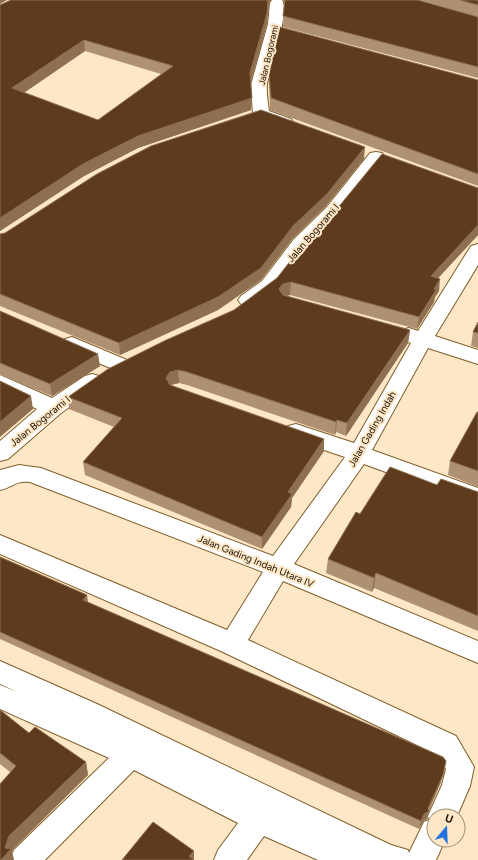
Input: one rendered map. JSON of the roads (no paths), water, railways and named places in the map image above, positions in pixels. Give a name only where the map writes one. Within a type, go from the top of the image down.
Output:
[{"type":"street","name":"Jalan Bogorami","points":[[276,1],[281,32],[260,85],[254,117],[297,128]]},
{"type":"street","name":"Jalan Bogorami I","points":[[232,312],[269,285],[301,243],[333,211],[376,157]]},
{"type":"street","name":"Jalan Gading Indah","points":[[232,644],[278,568],[359,454],[423,339],[478,250]]},
{"type":"street","points":[[394,331],[478,357]]},
{"type":"street","points":[[56,338],[120,366]]},
{"type":"street","name":"Jalan Bogorami I","points":[[0,453],[53,408],[101,375],[138,356]]},
{"type":"street","points":[[0,382],[53,408]]},
{"type":"street","points":[[277,426],[478,497]]},
{"type":"street","name":"Jalan Gading Indah Utara IV","points":[[0,482],[8,476],[18,472],[33,474],[278,568],[478,652]]},
{"type":"street","points":[[0,544],[232,644],[446,745],[460,767],[456,786],[446,808]]},
{"type":"street","points":[[0,672],[101,719],[388,858],[397,860]]},
{"type":"street","points":[[0,697],[131,755],[259,819],[350,860]]},
{"type":"street","points":[[25,860],[131,755]]},
{"type":"street","points":[[229,860],[259,819]]},
{"type":"street","points":[[421,860],[427,848]]}]
